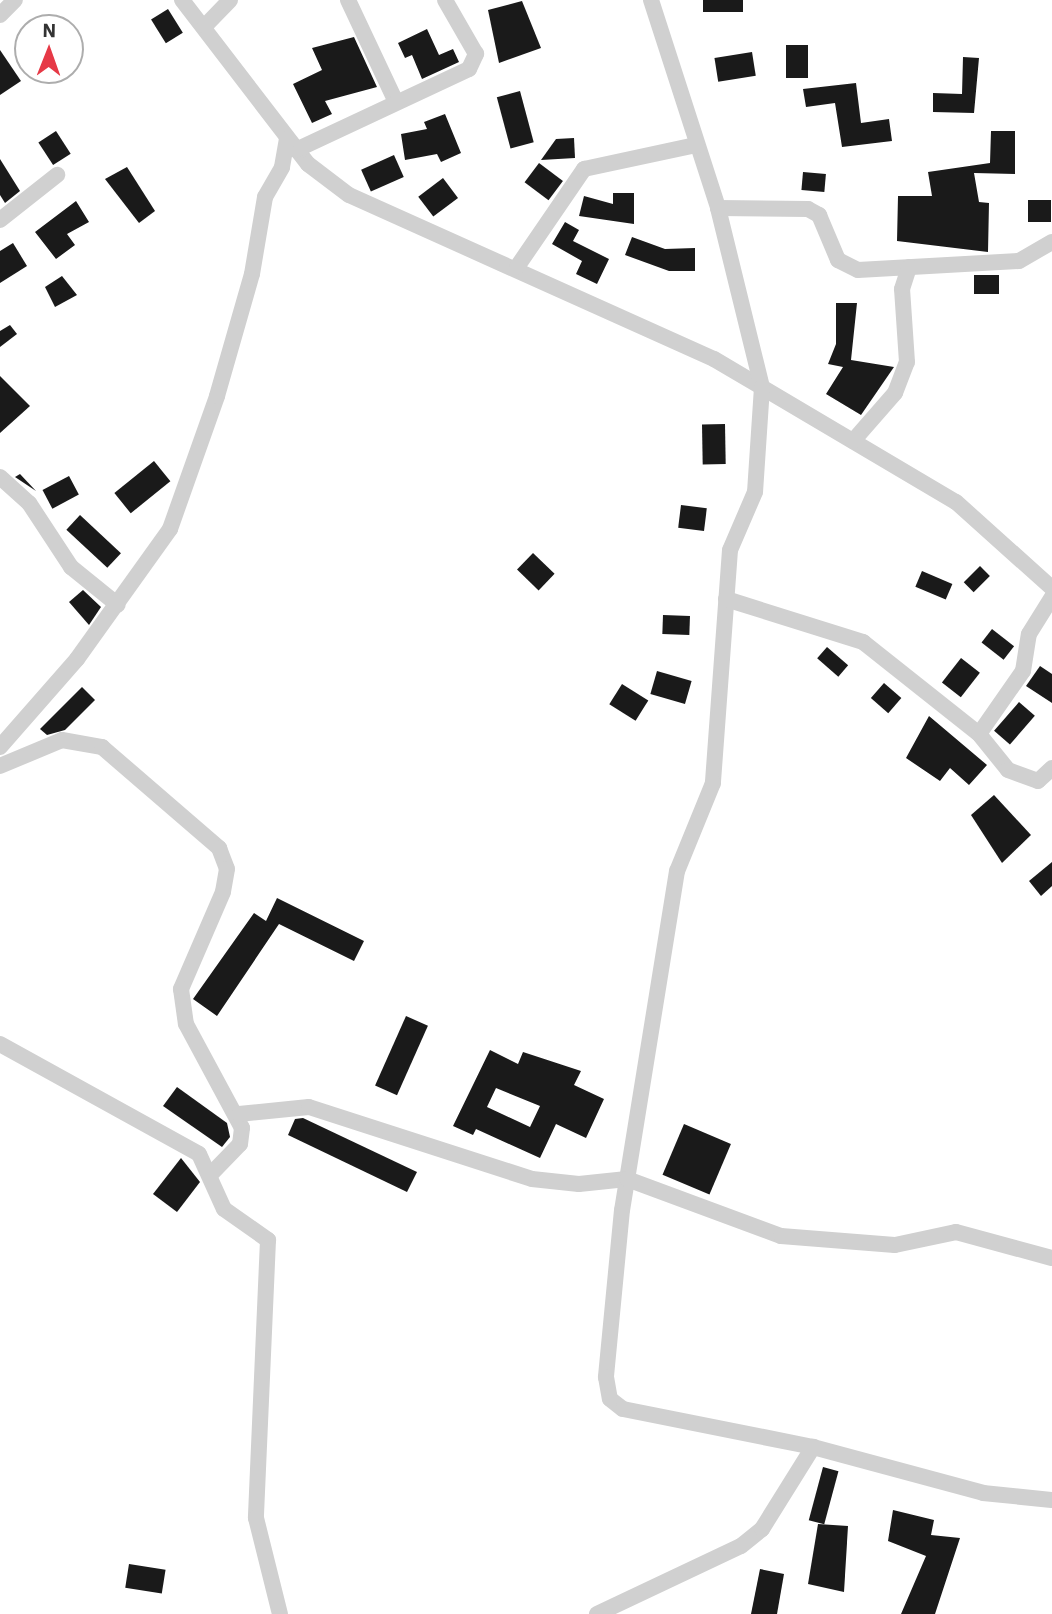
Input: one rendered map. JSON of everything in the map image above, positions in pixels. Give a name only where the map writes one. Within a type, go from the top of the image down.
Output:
[{"type":"street","points":[[0,15],[16,0]]},
{"type":"street","points":[[182,0],[205,26],[308,164],[349,195],[678,340],[956,502],[1052,588]]},
{"type":"street","points":[[205,26],[230,0]]},
{"type":"street","points":[[348,0],[396,102]]},
{"type":"street","points":[[0,747],[118,605],[158,552],[182,501],[252,274],[265,197],[291,144],[452,80],[475,60],[445,0]]},
{"type":"street","points":[[652,0],[718,208],[762,387],[755,492],[730,550],[713,783],[677,871],[627,1179],[606,1377],[610,1399],[622,1409],[813,1447],[983,1493],[1052,1500]]},
{"type":"street","points":[[517,267],[584,169],[696,145]]},
{"type":"street","points":[[282,167],[308,164]]},
{"type":"street","points":[[0,220],[57,175]]},
{"type":"street","points":[[718,208],[808,209],[819,215],[846,266],[909,267],[1018,261],[1052,242]]},
{"type":"street","points":[[853,441],[895,393],[906,362],[902,289],[909,267]]},
{"type":"street","points":[[0,477],[29,503],[71,567],[118,605]]},
{"type":"street","points":[[979,734],[1023,671],[1029,634],[1052,597]]},
{"type":"street","points":[[726,599],[863,642],[979,734],[1009,770],[1038,780],[1052,768]]},
{"type":"street","points":[[0,766],[62,740],[102,747],[219,848],[227,869],[223,892],[181,989],[181,1006],[239,1114],[240,1144],[212,1173]]},
{"type":"street","points":[[0,1044],[199,1154],[212,1173],[224,1209],[261,1231],[271,1255],[256,1518],[280,1614]]},
{"type":"street","points":[[239,1114],[309,1107],[532,1179],[579,1184],[627,1179],[781,1236],[895,1245],[956,1232],[1052,1258]]},
{"type":"street","points":[[597,1614],[741,1546],[762,1529],[813,1447]]},
{"type":"building","points":[[703,0],[743,0],[743,12],[703,12]]},
{"type":"building","points":[[522,1],[541,48],[499,63],[488,10]]},
{"type":"building","points":[[168,9],[183,33],[166,43],[151,20]]},
{"type":"building","points":[[427,29],[439,55],[453,49],[459,62],[422,79],[412,55],[405,58],[398,43]]},
{"type":"building","points":[[354,37],[377,87],[325,101],[332,114],[312,123],[293,84],[322,70],[312,48]]},
{"type":"building","points":[[786,45],[808,45],[808,78],[786,78]]},
{"type":"building","points":[[0,50],[14,71],[14,84],[16,84],[0,95]]},
{"type":"building","points":[[752,52],[756,76],[718,82],[714,58]]},
{"type":"building","points":[[963,57],[979,58],[974,113],[933,112],[933,93],[962,94]]},
{"type":"building","points":[[856,83],[861,123],[889,119],[892,141],[842,147],[835,103],[806,107],[803,89]]},
{"type":"building","points":[[520,91],[534,142],[511,148],[497,97]]},
{"type":"building","points":[[445,114],[461,153],[441,162],[437,154],[405,160],[401,134],[427,129],[424,122]]},
{"type":"building","points":[[56,131],[71,154],[53,165],[38,142]]},
{"type":"building","points":[[991,131],[1015,131],[1015,174],[974,173],[979,202],[989,203],[988,252],[897,241],[898,196],[932,196],[928,172],[990,163]]},
{"type":"building","points":[[574,138],[575,158],[541,160],[556,139]]},
{"type":"building","points":[[394,155],[404,177],[371,192],[361,170]]},
{"type":"building","points":[[0,159],[20,191],[5,203],[0,195]]},
{"type":"building","points":[[539,163],[563,181],[549,200],[525,182]]},
{"type":"building","points":[[127,167],[155,211],[139,223],[105,179]]},
{"type":"building","points":[[803,172],[826,174],[824,192],[801,190]]},
{"type":"building","points":[[443,178],[458,198],[433,217],[418,197]]},
{"type":"building","points":[[613,193],[634,193],[634,224],[579,216],[584,196],[613,204]]},
{"type":"building","points":[[1028,200],[1051,200],[1051,222],[1028,222]]},
{"type":"building","points":[[76,201],[89,222],[67,234],[75,245],[56,259],[35,232]]},
{"type":"building","points":[[565,222],[579,230],[573,241],[609,259],[597,284],[576,274],[582,261],[552,244]]},
{"type":"building","points":[[632,237],[665,249],[695,248],[695,271],[669,271],[625,255]]},
{"type":"building","points":[[13,243],[27,266],[0,283],[0,251]]},
{"type":"building","points":[[974,275],[999,275],[999,294],[974,294]]},
{"type":"building","points":[[62,276],[77,295],[55,307],[45,287]]},
{"type":"building","points":[[836,303],[857,303],[851,360],[894,367],[861,415],[826,394],[843,367],[828,364],[836,344]]},
{"type":"building","points":[[10,325],[17,334],[0,347],[0,331]]},
{"type":"building","points":[[0,376],[30,406],[0,433]]},
{"type":"building","points":[[702,424],[725,424],[726,464],[703,464]]},
{"type":"building","points":[[154,461],[170,481],[131,513],[114,493]]},
{"type":"building","points":[[20,474],[36,491],[15,477]]},
{"type":"building","points":[[69,476],[79,495],[52,509],[43,490]]},
{"type":"building","points":[[681,505],[707,508],[704,531],[678,528]]},
{"type":"building","points":[[80,515],[121,553],[107,568],[66,530]]},
{"type":"building","points":[[533,553],[555,574],[539,590],[517,570]]},
{"type":"building","points":[[980,566],[990,576],[974,592],[964,582]]},
{"type":"building","points":[[922,571],[952,584],[946,600],[915,587]]},
{"type":"building","points":[[83,590],[101,607],[89,625],[69,602]]},
{"type":"building","points":[[663,615],[690,616],[689,635],[662,634]]},
{"type":"building","points":[[992,629],[1014,646],[1004,660],[982,642]]},
{"type":"building","points":[[827,647],[848,665],[838,677],[817,658]]},
{"type":"building","points":[[961,658],[980,673],[961,697],[942,682]]},
{"type":"building","points":[[1040,666],[1052,674],[1052,703],[1026,686]]},
{"type":"building","points":[[657,671],[692,681],[685,704],[650,694]]},
{"type":"building","points":[[884,683],[901,698],[888,713],[871,698]]},
{"type":"building","points":[[622,684],[648,700],[636,721],[609,704]]},
{"type":"building","points":[[82,687],[95,700],[65,730],[47,735],[40,729]]},
{"type":"building","points":[[1019,702],[1035,716],[1010,744],[994,731]]},
{"type":"building","points":[[929,716],[987,765],[969,785],[950,768],[940,781],[906,758]]},
{"type":"building","points":[[994,795],[1031,835],[1002,863],[971,815]]},
{"type":"building","points":[[1052,862],[1052,886],[1041,896],[1029,881]]},
{"type":"building","points":[[277,898],[364,941],[354,961],[279,924],[217,1016],[193,999],[254,913],[266,921]]},
{"type":"building","points":[[406,1016],[428,1026],[397,1095],[375,1085]]},
{"type":"building","points":[[490,1050],[518,1064],[523,1052],[581,1071],[574,1085],[604,1099],[586,1138],[556,1124],[540,1158],[476,1129],[473,1135],[453,1126]],"holes":[[[496,1088],[540,1106],[530,1127],[487,1107]]]},
{"type":"building","points":[[177,1087],[227,1123],[230,1137],[222,1147],[163,1106]]},
{"type":"building","points":[[303,1118],[417,1172],[407,1192],[288,1135],[295,1119]]},
{"type":"building","points":[[684,1124],[731,1144],[709,1195],[663,1175]]},
{"type":"building","points":[[181,1158],[200,1182],[177,1212],[153,1194]]},
{"type":"building","points":[[823,1467],[838,1471],[824,1524],[809,1520]]},
{"type":"building","points":[[893,1510],[934,1520],[931,1535],[960,1538],[935,1614],[901,1614],[926,1556],[888,1541]]},
{"type":"building","points":[[818,1524],[848,1526],[844,1592],[808,1584]]},
{"type":"building","points":[[129,1564],[166,1570],[162,1593],[125,1588]]},
{"type":"building","points":[[760,1569],[784,1574],[777,1614],[751,1614]]}]
